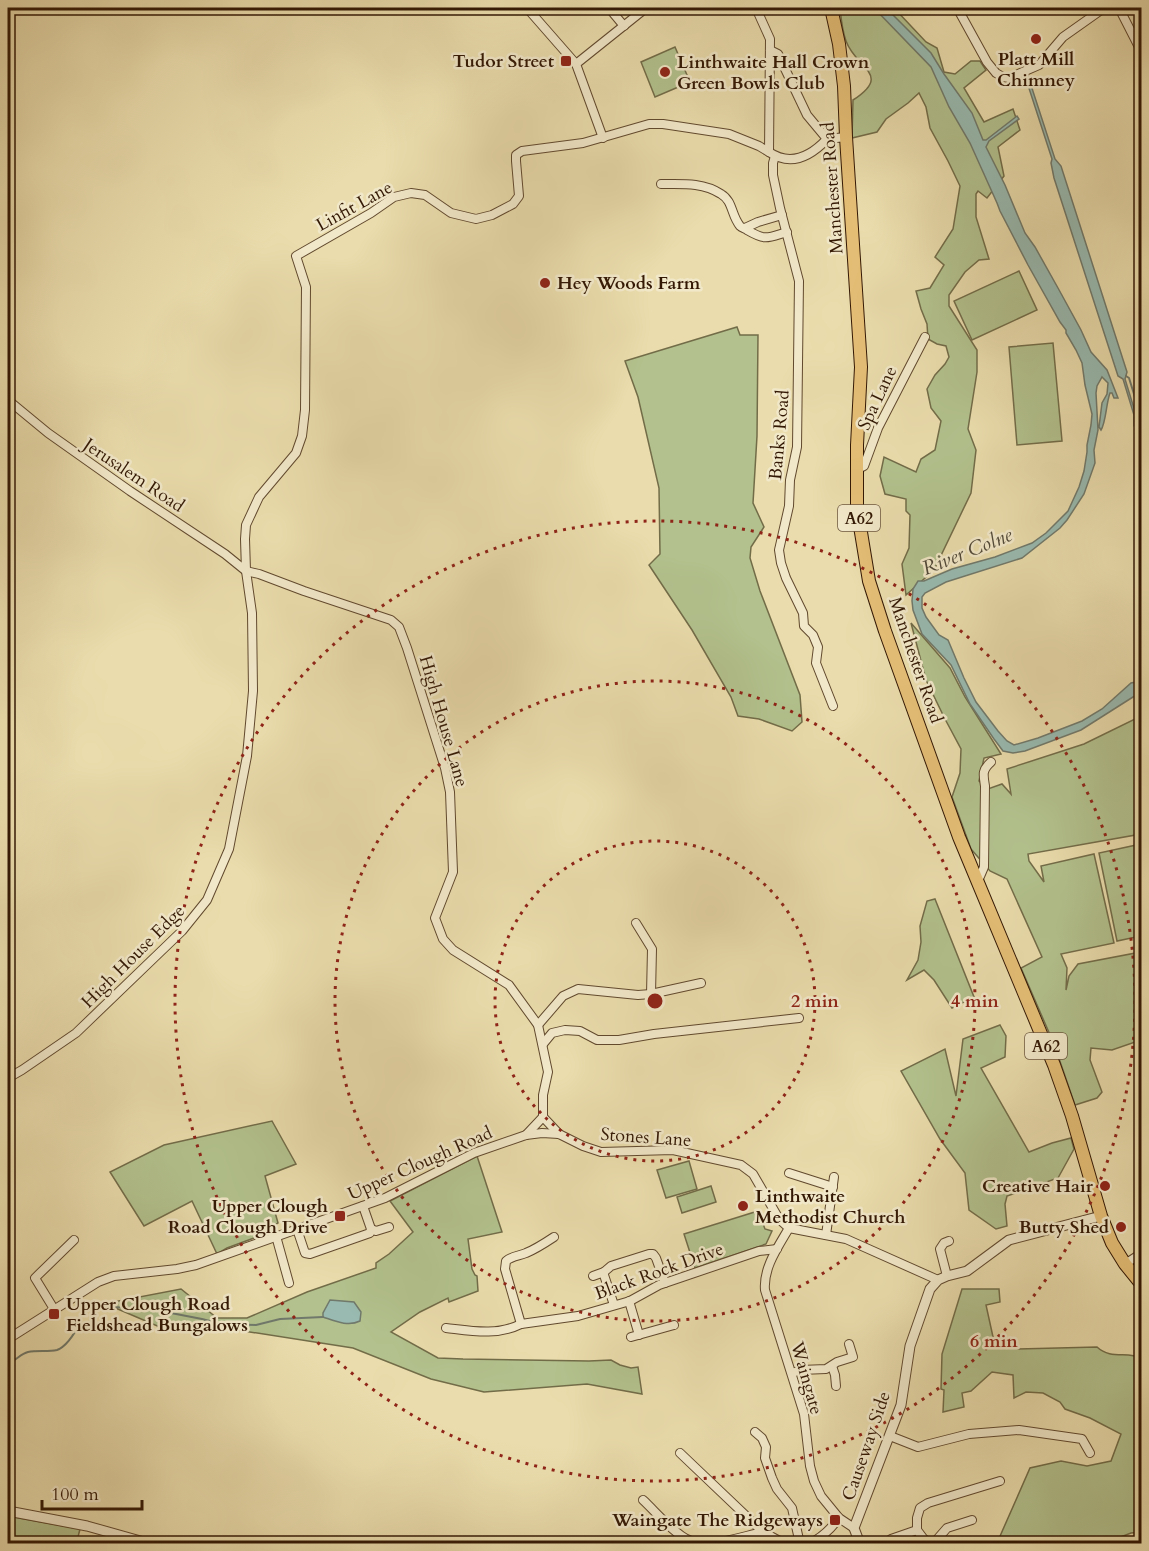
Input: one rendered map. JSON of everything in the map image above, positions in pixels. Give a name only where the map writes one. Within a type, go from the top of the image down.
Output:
[{"type":"main road","name":"Manchester Road","points":[[831,8],[839,44],[844,86],[861,367],[856,470],[857,508],[869,581],[959,837],[1054,1065],[1072,1116],[1101,1216],[1112,1243],[1142,1285]]},
{"type":"street","points":[[527,8],[576,64],[603,138]]},
{"type":"street","points":[[609,8],[624,26]]},
{"type":"street","points":[[576,64],[646,8]]},
{"type":"street","points":[[756,8],[770,39],[770,50],[778,54],[807,115],[827,139]]},
{"type":"street","points":[[960,8],[960,13],[987,62],[996,72],[1009,78],[1039,65],[1064,37],[1104,8]]},
{"type":"street","points":[[1119,8],[1142,53]]},
{"type":"street","name":"Banks Road","points":[[770,50],[773,175],[799,281],[796,447],[790,480],[789,506],[779,550],[781,563],[802,613],[804,626],[813,635],[818,647],[816,663],[833,706]]},
{"type":"street","name":"Linfit Lane","points":[[246,571],[244,539],[246,525],[259,497],[296,453],[302,436],[305,410],[306,287],[296,256],[371,213],[394,197],[411,193],[425,195],[451,213],[476,219],[492,214],[513,204],[519,196],[516,155],[522,151],[583,142],[652,124],[663,124],[729,134],[772,154]]},
{"type":"street","points":[[772,154],[781,159],[804,156],[819,148],[827,139],[846,137]]},
{"type":"street","points":[[661,184],[703,186],[720,193],[727,198],[740,226],[763,238],[787,232]]},
{"type":"street","points":[[745,228],[782,215]]},
{"type":"street","name":"Spa Lane","points":[[856,470],[864,466],[878,428],[925,337]]},
{"type":"street","name":"Jerusalem Road","points":[[8,400],[48,434],[225,554],[246,571]]},
{"type":"street","name":"High House Lane","points":[[246,571],[391,620],[399,627],[408,648],[445,768],[450,792],[453,872],[435,918],[443,939],[453,950],[509,985],[538,1025],[548,1072],[543,1095],[543,1117]]},
{"type":"street","name":"High House Edge","points":[[8,1078],[76,1034],[182,931],[207,900],[229,849],[247,756],[253,691],[252,613],[246,571]]},
{"type":"street","points":[[978,881],[984,867],[985,786],[983,774],[985,767],[991,762]]},
{"type":"street","points":[[636,923],[652,948],[651,994]]},
{"type":"street","points":[[538,1025],[563,996],[578,989],[638,995],[701,983]]},
{"type":"street","points":[[543,1044],[552,1034],[565,1030],[580,1032],[597,1040],[619,1040],[799,1018]]},
{"type":"street","points":[[525,1135],[543,1117],[559,1134]]},
{"type":"street","name":"Stones Lane","points":[[542,1133],[559,1134],[601,1152],[673,1150],[741,1165],[753,1174],[778,1219],[789,1228]]},
{"type":"street","name":"Upper Clough Road","points":[[8,1339],[98,1282],[114,1276],[196,1265],[394,1194],[474,1153],[525,1135],[542,1133]]},
{"type":"street","points":[[789,1173],[833,1187]]},
{"type":"street","points":[[826,1235],[834,1177]]},
{"type":"street","points":[[363,1206],[371,1229]]},
{"type":"street","points":[[789,1228],[846,1239],[942,1278],[968,1271],[1009,1240],[1101,1216]]},
{"type":"street","points":[[371,1229],[376,1231],[389,1227]]},
{"type":"street","name":"Waingate","points":[[789,1228],[777,1249],[764,1281],[765,1290],[804,1414],[814,1481],[821,1496],[839,1518],[854,1528]]},
{"type":"street","points":[[297,1229],[305,1253],[310,1254],[370,1233],[371,1229]]},
{"type":"street","points":[[276,1236],[289,1283]]},
{"type":"street","points":[[521,1324],[506,1269],[506,1261],[537,1248],[554,1237]]},
{"type":"street","points":[[54,1310],[35,1278],[74,1240]]},
{"type":"street","points":[[942,1278],[940,1249],[944,1243],[950,1241]]},
{"type":"street","name":"Black Rock Drive","points":[[446,1328],[494,1332],[521,1324],[578,1316],[629,1301],[665,1283],[759,1251],[777,1249]]},
{"type":"street","points":[[1125,1264],[1142,1253]]},
{"type":"street","points":[[593,1276],[604,1272],[611,1266],[653,1254],[665,1283]]},
{"type":"street","points":[[604,1272],[614,1305]]},
{"type":"street","name":"Causeway Side","points":[[860,1544],[854,1528],[901,1405],[910,1347],[930,1289],[942,1278]]},
{"type":"street","points":[[629,1301],[635,1336],[674,1325]]},
{"type":"street","points":[[792,1373],[801,1370],[826,1369],[837,1362],[854,1360],[849,1344]]},
{"type":"street","points":[[832,1366],[836,1375],[836,1386]]},
{"type":"street","points":[[890,1436],[918,1447],[969,1434],[1019,1430],[1082,1439],[1090,1453]]},
{"type":"street","points":[[755,1432],[762,1438],[766,1447],[765,1458],[777,1489],[792,1508],[800,1544]]},
{"type":"street","points":[[680,1453],[763,1532],[784,1544]]},
{"type":"street","points":[[972,1520],[947,1528],[932,1544],[917,1530],[920,1508],[928,1503],[999,1481]]},
{"type":"street","points":[[643,1500],[682,1537],[690,1541],[714,1543],[763,1532]]},
{"type":"street","points":[[8,1511],[87,1526],[151,1544]]},
{"type":"street","points":[[809,1544],[824,1534],[839,1518]]},
{"type":"street","points":[[891,1539],[917,1530]]},
{"type":"green space","points":[[840,8],[894,8],[926,42],[937,48],[944,72],[955,74],[971,61],[980,61],[986,70],[964,88],[984,122],[1013,109],[1020,130],[998,147],[1004,176],[987,198],[978,191],[976,194],[976,217],[989,259],[979,260],[965,272],[949,295],[949,306],[977,350],[977,372],[968,429],[976,450],[971,493],[934,570],[906,595],[902,564],[909,548],[910,515],[906,511],[906,499],[885,494],[880,476],[884,457],[916,472],[921,459],[935,450],[941,421],[931,408],[927,389],[949,357],[946,346],[928,339],[927,324],[916,291],[930,288],[944,265],[935,257],[953,229],[960,186],[930,128],[926,107],[919,93],[886,119],[877,132],[852,138],[853,100],[865,91],[870,84],[871,77],[846,41]]},
{"type":"green space","name":"Linthwaite Hall Crown Green Bowls Club","points":[[675,47],[690,82],[655,97],[641,62]]},
{"type":"green space","points":[[1019,271],[1037,310],[972,340],[954,301]]},
{"type":"green space","points":[[737,327],[740,335],[758,335],[757,436],[753,503],[764,527],[751,547],[750,558],[760,591],[800,695],[802,722],[792,731],[759,719],[738,716],[731,697],[692,630],[649,565],[660,554],[659,488],[638,397],[625,361]]},
{"type":"green space","points":[[1053,343],[1062,441],[1017,445],[1009,347]]},
{"type":"green space","points":[[911,623],[950,668],[965,697],[1001,754],[984,758],[979,781],[988,789],[1002,784],[1011,794],[1007,769],[1084,744],[1139,717],[1141,723],[1141,834],[1028,854],[1029,861],[1044,882],[1041,866],[1094,854],[1114,943],[1061,954],[1067,968],[1066,990],[1069,976],[1078,964],[1141,952],[1141,1040],[1112,1050],[1091,1048],[1090,1060],[1102,1092],[1097,1098],[1075,1105],[1054,1044],[1021,968],[1042,957],[1007,879],[990,871],[971,849],[952,797],[960,773],[961,749],[926,680]]},
{"type":"green space","points":[[1141,844],[1141,936],[1117,941],[1099,853]]},
{"type":"green space","points":[[935,899],[974,997],[952,1008],[934,980],[924,970],[907,980],[918,960],[921,942],[920,926],[927,901]]},
{"type":"green space","points":[[1000,1025],[1006,1036],[1005,1057],[981,1068],[1029,1152],[1071,1138],[1074,1149],[1058,1178],[1007,1196],[1005,1204],[1007,1226],[996,1229],[969,1210],[965,1173],[940,1139],[901,1071],[945,1049],[956,1096],[963,1039]]},
{"type":"green space","points":[[272,1121],[296,1164],[265,1176],[278,1223],[254,1238],[217,1254],[192,1201],[144,1226],[110,1172],[164,1145]]},
{"type":"green space","points":[[477,1156],[502,1232],[468,1239],[472,1269],[477,1276],[478,1291],[449,1302],[448,1298],[420,1312],[391,1332],[438,1358],[611,1360],[631,1368],[638,1367],[642,1394],[587,1384],[484,1392],[431,1379],[353,1348],[186,1322],[162,1328],[113,1307],[113,1302],[181,1289],[217,1318],[247,1318],[307,1292],[376,1268],[376,1263],[413,1232],[390,1201]]},
{"type":"green space","points":[[689,1161],[697,1189],[666,1198],[657,1170]]},
{"type":"green space","points":[[711,1186],[716,1202],[682,1213],[677,1197]]},
{"type":"green space","points":[[758,1211],[765,1229],[772,1231],[766,1244],[695,1268],[684,1234]]},
{"type":"green space","points":[[962,1289],[999,1289],[1000,1302],[986,1305],[995,1346],[1015,1342],[1018,1349],[1097,1347],[1108,1353],[1141,1358],[1141,1406],[1137,1409],[1142,1415],[1141,1532],[1131,1533],[1105,1543],[997,1543],[1030,1468],[1061,1461],[1087,1466],[1111,1461],[1121,1434],[1090,1418],[1065,1409],[1060,1402],[1043,1393],[1026,1392],[1014,1398],[1013,1375],[992,1372],[971,1391],[962,1393],[964,1407],[943,1412],[942,1354]]},
{"type":"green space","points":[[8,1516],[80,1529],[74,1543],[8,1543]]},
{"type":"water","points":[[874,8],[886,8],[931,53],[972,113],[983,140],[1017,116],[1019,119],[989,141],[986,147],[1025,233],[1058,288],[1091,352],[1107,370],[1118,398],[1114,398],[1110,393],[1101,430],[1099,427],[1102,403],[1107,394],[1108,383],[1102,377],[1096,393],[1098,430],[1094,450],[1095,463],[1084,494],[1060,528],[1022,558],[946,582],[925,593],[922,597],[922,608],[926,617],[939,635],[948,640],[976,702],[998,731],[1014,745],[1082,721],[1102,709],[1131,683],[1141,681],[1141,693],[1081,730],[1025,751],[1013,753],[1003,751],[994,739],[970,704],[951,665],[922,634],[913,610],[913,589],[918,581],[924,581],[952,569],[995,557],[1032,543],[1046,533],[1068,511],[1084,471],[1091,425],[1092,414],[1082,363],[1000,211],[970,143],[949,107],[931,67]]},
{"type":"water","points":[[1025,76],[1028,76],[1055,159],[1061,166],[1127,372],[1125,379],[1136,415],[1141,423],[1141,450],[1134,425],[1134,415],[1123,379],[1118,376],[1054,178],[1052,159]]},
{"type":"water","points":[[330,1300],[354,1302],[361,1312],[360,1321],[346,1323],[323,1317]]},
{"type":"waterway","points":[[1126,376],[1129,378],[1139,410],[1138,417]]},
{"type":"waterway","points":[[94,1308],[145,1308],[221,1324],[256,1325],[280,1319],[323,1317]]},
{"type":"waterway","points":[[8,1363],[28,1352],[54,1351],[61,1348],[71,1338],[81,1321]]},
{"type":"place","name":"Platt Mill Chimney","points":[[1036,39]]},
{"type":"place","name":"Tudor Street","points":[[566,61]]},
{"type":"place","name":"Linthwaite Hall Crown Green Bowls Club","points":[[665,72]]},
{"type":"place","name":"Hey Woods Farm","points":[[545,283]]},
{"type":"place","name":"Creative Hair","points":[[1105,1186]]},
{"type":"place","name":"Linthwaite Methodist Church","points":[[743,1206]]},
{"type":"place","name":"Upper Clough Road Clough Drive","points":[[340,1216]]},
{"type":"place","name":"Butty Shed","points":[[1121,1227]]},
{"type":"place","name":"Upper Clough Road Fieldshead Bungalows","points":[[54,1314]]},
{"type":"place","name":"Waingate The Ridgeways","points":[[835,1520]]},
{"type":"water label","name":"River Colne","points":[[967,551]]}]
